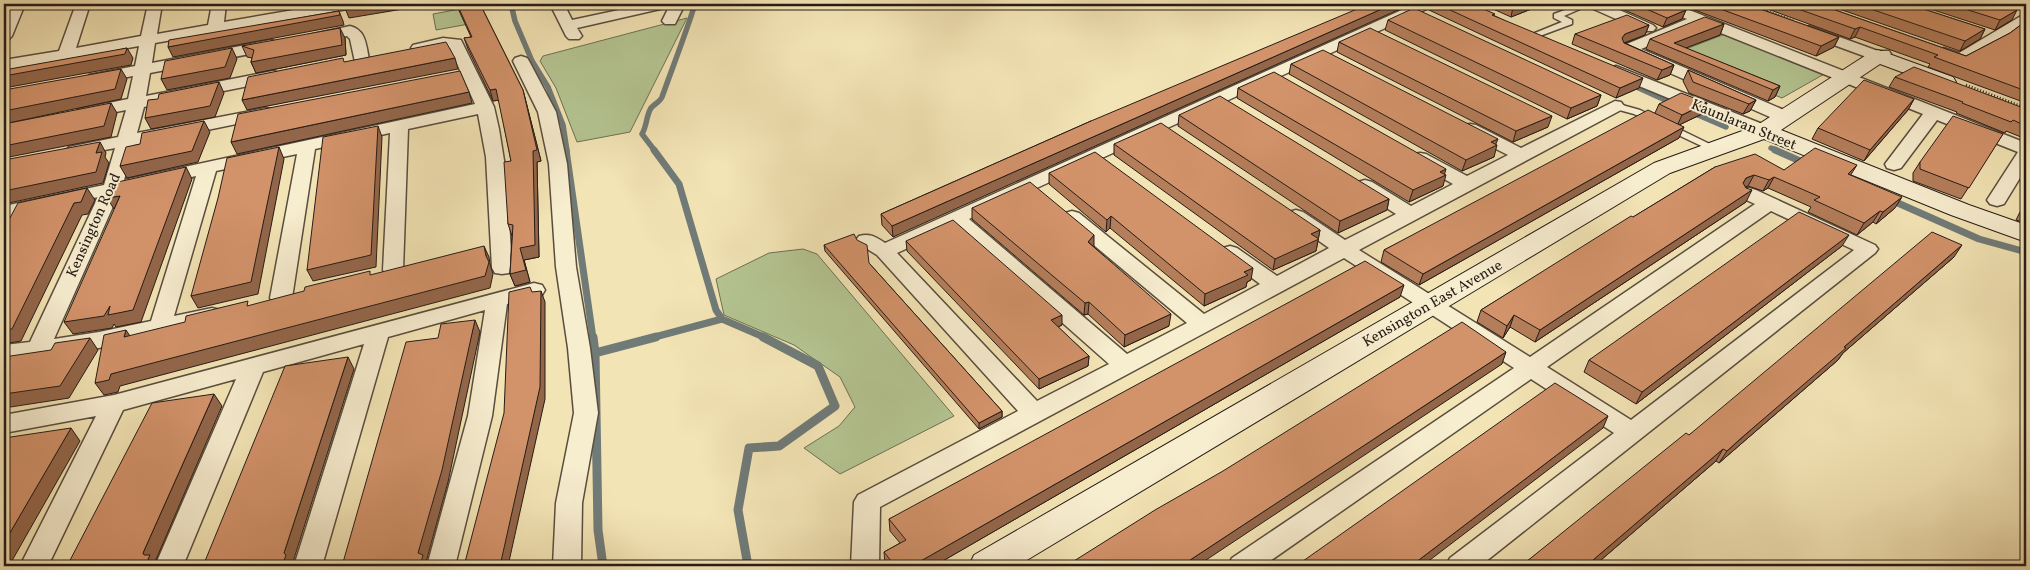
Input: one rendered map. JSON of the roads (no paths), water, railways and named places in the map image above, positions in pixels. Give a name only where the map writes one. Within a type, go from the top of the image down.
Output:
[{"type":"street","points":[[4,36],[18,4]]},
{"type":"street","points":[[66,54],[84,4]]},
{"type":"street","name":"Kensington Road","points":[[38,348],[112,189],[144,69],[155,4]]},
{"type":"street","points":[[216,28],[219,4]]},
{"type":"street","points":[[4,65],[216,28],[285,10],[353,4]]},
{"type":"street","points":[[558,4],[571,31],[664,4]]},
{"type":"street","points":[[670,21],[678,4]]},
{"type":"street","points":[[1594,4],[1661,34]]},
{"type":"street","points":[[1662,4],[2026,149]]},
{"type":"street","points":[[1034,413],[875,245],[956,218],[1044,194],[1105,159],[1169,130],[1220,98],[1368,30],[1423,11]]},
{"type":"street","points":[[2009,12],[2026,18]]},
{"type":"street","points":[[1934,50],[1961,59],[1998,38],[2026,18]]},
{"type":"street","points":[[1699,20],[1628,49],[1785,117]]},
{"type":"street","points":[[1798,27],[1881,55],[1962,88]]},
{"type":"street","points":[[1368,30],[1386,39]]},
{"type":"street","points":[[78,81],[350,31],[357,37],[361,59]]},
{"type":"street","points":[[1527,32],[1559,46]]},
{"type":"street","points":[[1979,32],[1998,38]]},
{"type":"street","points":[[406,50],[443,43],[456,43],[471,73],[485,107],[493,144],[489,248],[502,268]]},
{"type":"street","points":[[1321,52],[1339,61]]},
{"type":"street","name":"Kensington East Avenue","points":[[987,566],[1662,168],[1754,135],[1881,55]]},
{"type":"street","points":[[341,63],[379,56]]},
{"type":"street","points":[[521,61],[547,112],[558,164],[566,267],[579,348],[586,413],[569,503],[567,566]]},
{"type":"street","name":"Kaunlaran Street","points":[[1600,64],[1754,135],[2026,234]]},
{"type":"street","points":[[70,116],[292,72]]},
{"type":"street","points":[[452,77],[471,73]]},
{"type":"street","points":[[1272,74],[1288,84]]},
{"type":"street","points":[[1220,98],[1236,108]]},
{"type":"street","points":[[864,566],[867,502],[1521,155],[1561,125],[1606,102]]},
{"type":"street","points":[[4,212],[485,107]]},
{"type":"street","points":[[60,154],[279,111]]},
{"type":"street","points":[[1894,164],[1934,112]]},
{"type":"street","points":[[1452,119],[1521,155]]},
{"type":"street","points":[[393,270],[398,126]]},
{"type":"street","points":[[281,298],[307,146]]},
{"type":"street","points":[[1407,150],[1467,184]]},
{"type":"street","points":[[1997,200],[2026,154]]},
{"type":"street","points":[[160,327],[208,168]]},
{"type":"street","points":[[1352,179],[1410,214]]},
{"type":"street","points":[[1044,194],[1202,324]]},
{"type":"street","points":[[1242,566],[1530,367],[1759,198],[1868,249],[1460,566]]},
{"type":"street","points":[[1281,206],[1345,250],[1632,432]]},
{"type":"street","points":[[956,218],[1125,365]]},
{"type":"street","points":[[1214,240],[1276,285]]},
{"type":"street","points":[[4,424],[114,404],[534,290]]},
{"type":"street","points":[[441,566],[480,416],[498,300]]},
{"type":"street","points":[[4,353],[99,340],[235,309]]},
{"type":"street","points":[[308,566],[379,331]]},
{"type":"street","points":[[169,566],[254,365]]},
{"type":"street","points":[[34,566],[114,404]]},
{"type":"lane","points":[[1527,32],[1569,22],[1557,16],[1576,9]]},
{"type":"lane","points":[[1606,102],[1637,112],[1714,149]]},
{"type":"waterway","points":[[511,4],[515,21],[532,61],[548,87],[563,125],[567,151]]},
{"type":"waterway","points":[[655,151],[642,134],[651,108],[662,97],[695,4]]},
{"type":"waterway","points":[[1630,84],[1674,104]]},
{"type":"waterway","points":[[1691,112],[1726,127]]},
{"type":"waterway","points":[[1771,148],[1778,151]]},
{"type":"waterway","points":[[566,150],[593,338]]},
{"type":"waterway","points":[[654,150],[679,184],[716,310],[722,319]]},
{"type":"waterway","points":[[1775,150],[1807,164]]},
{"type":"waterway","points":[[1891,200],[1979,239],[2026,252]]},
{"type":"waterway","points":[[651,338],[722,319]]},
{"type":"waterway","points":[[722,319],[766,338]]},
{"type":"waterway","points":[[593,337],[595,353]]},
{"type":"waterway","points":[[595,353],[656,337]]},
{"type":"waterway","points":[[748,566],[738,510],[749,448],[779,446],[835,406],[818,366],[763,337]]},
{"type":"waterway","points":[[595,353],[598,530],[603,566]]}]
